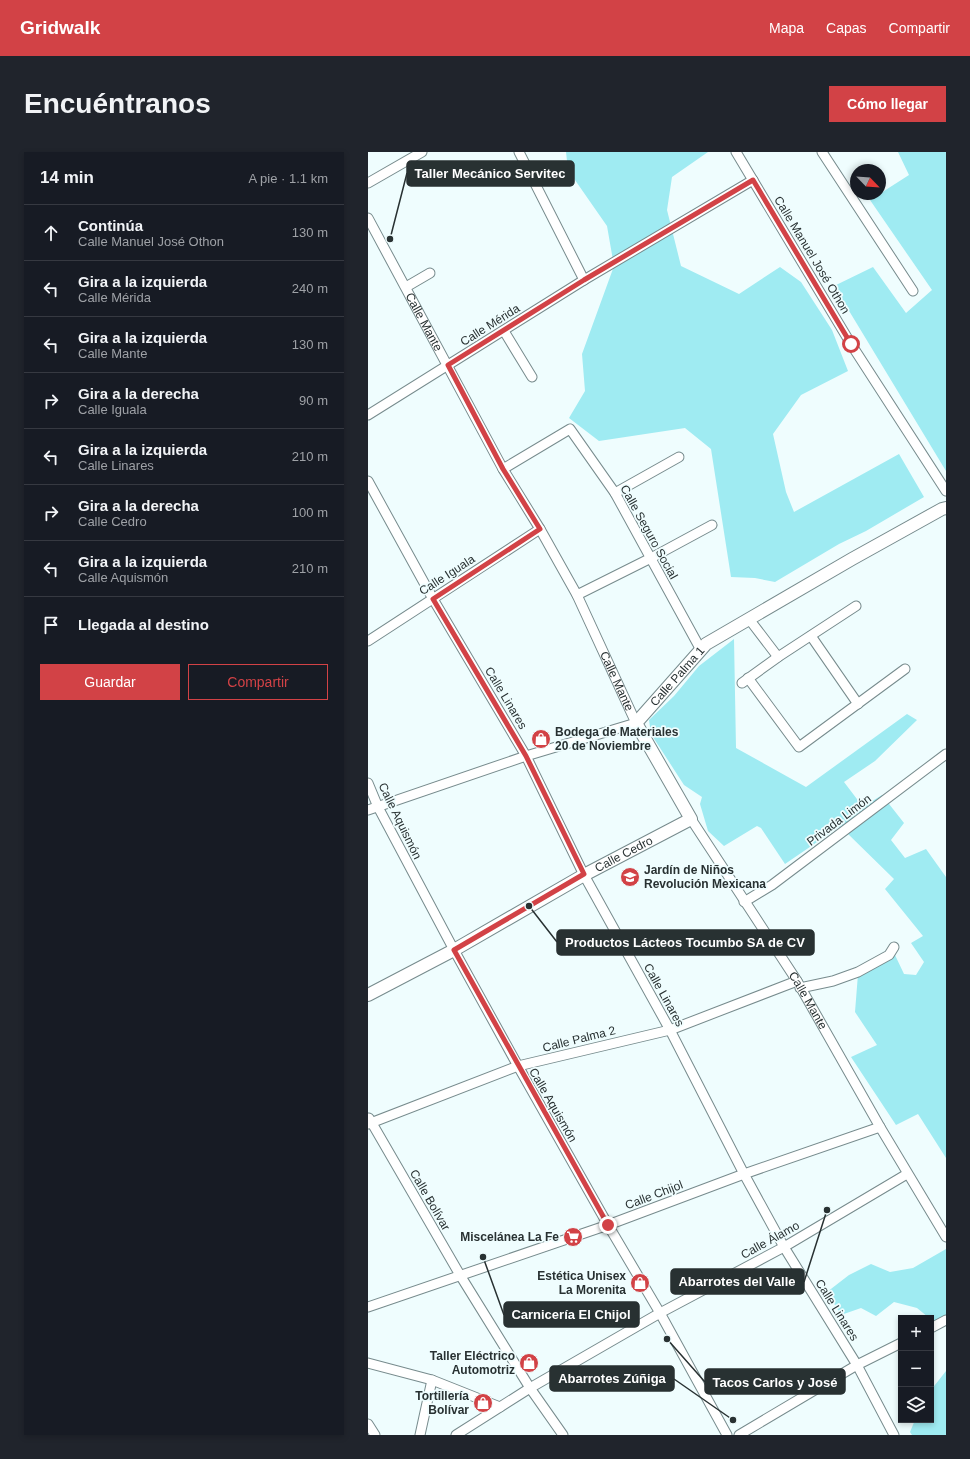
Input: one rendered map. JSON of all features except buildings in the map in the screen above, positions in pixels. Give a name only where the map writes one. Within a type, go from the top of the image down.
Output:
[{"type":"street","points":[[368,183],[422,152]]},
{"type":"street","points":[[519,152],[584,280]]},
{"type":"street","name":"Calle Manuel José Othon","points":[[736,152],[851,344],[946,491]]},
{"type":"street","points":[[822,152],[913,292]]},
{"type":"street","name":"Calle Mérida","points":[[368,416],[584,280],[753,180]]},
{"type":"street","name":"Calle Mante","points":[[368,218],[503,469],[540,529],[577,594],[636,723],[690,819],[798,985],[907,1174],[946,1237]]},
{"type":"street","points":[[406,287],[430,273]]},
{"type":"street","points":[[504,331],[532,377]]},
{"type":"street","name":"Calle Seguro Social","points":[[503,469],[570,430],[614,493],[701,650]]},
{"type":"street","points":[[614,493],[679,457]]},
{"type":"street","name":"Calle Linares","points":[[368,481],[433,599],[526,756],[584,874],[670,1030],[784,1248],[857,1365],[894,1435]]},
{"type":"street","name":"Calle Palma 1","points":[[636,723],[706,644],[852,558],[946,508]]},
{"type":"street","points":[[577,594],[651,558],[712,524]]},
{"type":"street","name":"Calle Iguala","points":[[368,641],[540,529]]},
{"type":"street","points":[[856,606],[778,657],[745,681],[799,747],[905,669]]},
{"type":"street","points":[[749,619],[778,657]]},
{"type":"street","points":[[811,636],[858,704]]},
{"type":"street","points":[[368,810],[526,756],[636,723]]},
{"type":"street","name":"Privada Limón","points":[[744,902],[772,885],[946,754]]},
{"type":"street","name":"Calle Aquismón","points":[[368,783],[378,807],[454,950],[608,1225],[660,1313],[727,1435]]},
{"type":"street","name":"Calle Cedro","points":[[368,995],[454,950],[584,874],[690,819]]},
{"type":"street","name":"Calle Palma 2","points":[[369,1121],[518,1066],[670,1030],[798,985],[832,981],[858,972],[889,955],[894,947]]},
{"type":"street","name":"Calle Bolívar","points":[[369,1121],[460,1275],[530,1388],[563,1435]]},
{"type":"street","name":"Calle Chijol","points":[[368,1307],[608,1225],[744,1174],[880,1127]]},
{"type":"street","name":"Calle Álamo","points":[[456,1435],[530,1388],[660,1313],[784,1248],[907,1174]]},
{"type":"street","points":[[934,1326],[946,1320]]},
{"type":"street","points":[[739,1435],[857,1365],[898,1344]]},
{"type":"street","points":[[368,1363],[432,1380],[500,1407]]},
{"type":"street","points":[[420,1435],[432,1380]]},
{"type":"street","points":[[368,1424],[375,1435]]},
{"type":"shaded area","points":[[566,152],[708,152],[672,177],[667,210],[681,266],[739,294],[780,267],[801,282],[832,330],[848,371],[801,395],[773,434],[786,492],[794,512],[899,454],[924,497],[866,531],[839,544],[775,582],[755,578],[731,577],[711,449],[685,428],[599,441],[569,418],[585,391],[582,354],[614,266],[607,226],[568,170]]},
{"type":"shaded area","points":[[898,152],[946,152],[946,471],[834,286],[873,267],[906,313],[932,290],[870,200],[886,200],[886,190],[909,175]]},
{"type":"shaded area","points":[[734,639],[736,748],[806,787],[907,714],[917,720],[875,761],[844,782],[863,807],[882,795],[904,823],[891,840],[905,858],[926,849],[946,877],[946,1158],[918,1114],[896,1125],[851,1057],[877,1045],[855,1012],[858,974],[895,955],[904,974],[916,975],[924,962],[911,943],[923,936],[885,889],[894,879],[845,831],[839,827],[785,864],[761,828],[757,826],[724,846],[708,831],[700,804],[702,797],[684,785],[651,734],[649,720],[674,696],[699,666]]},
{"type":"shaded area","points":[[946,1249],[946,1316],[934,1322],[934,1315],[926,1315],[917,1308],[894,1302],[876,1316],[861,1308],[841,1315],[827,1292],[849,1275],[871,1264],[890,1272],[913,1268]]},
{"type":"shaded area","points":[[946,1371],[946,1435],[912,1435],[910,1432],[914,1423],[934,1423],[934,1386]]},
{"type":"place","name":"Taller Mecánico Servitec","points":[[390,239]]},
{"type":"place","name":"Bodega de Materiales 20 de Noviembre","points":[[541,739]]},
{"type":"place","name":"Jardín de Niños Revolución Mexicana","points":[[630,877]]},
{"type":"place","name":"Productos Lácteos Tocumbo SA de CV","points":[[529,906]]},
{"type":"place","name":"Abarrotes del Valle","points":[[827,1210]]},
{"type":"place","name":"Miscelánea La Fe","points":[[573,1237]]},
{"type":"place","name":"Carnicería El Chijol","points":[[483,1257]]},
{"type":"place","name":"Estética Unisex La Morenita","points":[[640,1283]]},
{"type":"place","name":"Tacos Carlos y José","points":[[667,1339]]},
{"type":"place","name":"Taller Eléctrico Automotriz","points":[[529,1363]]},
{"type":"place","name":"Tortillería Bolívar","points":[[483,1403]]},
{"type":"place","name":"Abarrotes Zúñiga","points":[[733,1420]]},
{"type":"route","points":[[608,1225],[454,950],[584,874],[526,756],[433,599],[540,529],[503,469],[448,365],[584,280],[753,180],[851,344]]}]
